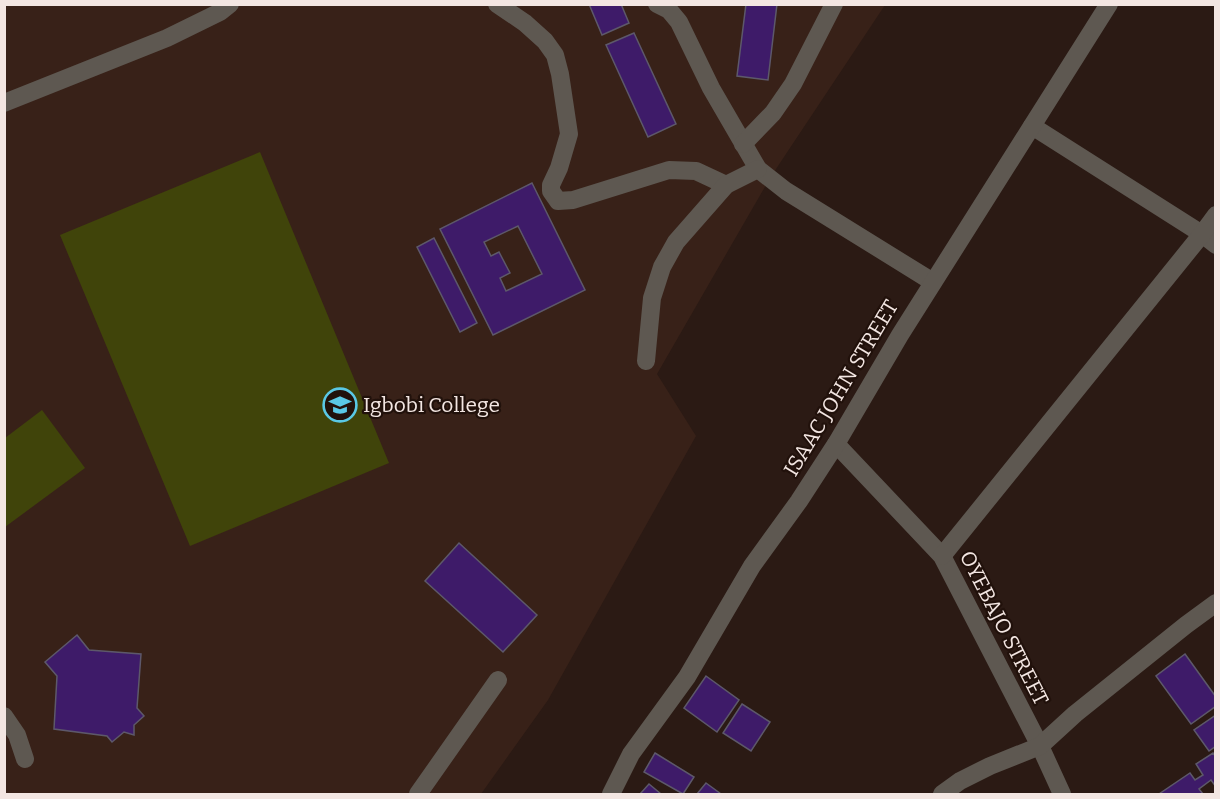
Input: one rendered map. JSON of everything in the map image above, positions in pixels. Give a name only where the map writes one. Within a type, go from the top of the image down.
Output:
[{"type":"street","points":[[4,103],[167,38],[220,12],[230,4]]},
{"type":"street","points":[[497,4],[525,23],[545,41],[555,55],[569,134],[559,168],[551,185],[551,190],[558,201],[573,200],[669,170],[696,171],[726,184]]},
{"type":"street","points":[[657,4],[669,10],[679,22],[711,88],[758,169],[786,191],[933,282]]},
{"type":"street","points":[[743,144],[773,113],[793,84],[834,4]]},
{"type":"street","name":"ISAAC JOHN STREET","points":[[611,795],[631,754],[687,677],[752,566],[799,501],[836,444],[900,335],[1109,4]]},
{"type":"street","points":[[1032,126],[1208,239]]},
{"type":"street","points":[[646,361],[652,298],[662,267],[676,242],[726,184],[758,169]]},
{"type":"street","points":[[942,556],[1208,239],[1215,215]]},
{"type":"street","name":"OYEBAJO STREET","points":[[836,444],[942,556],[1040,746],[1062,795]]},
{"type":"street","points":[[942,795],[960,781],[990,766],[1040,746],[1075,714],[1215,603]]},
{"type":"street","points":[[418,795],[498,680]]},
{"type":"street","points":[[4,716],[17,735],[25,759]]},
{"type":"shaded area","name":"Igbobi College","points":[[5,5],[885,5],[770,178],[657,374],[696,436],[548,700],[481,794],[5,794]]},
{"type":"green space","points":[[260,152],[389,463],[190,546],[60,235]]},
{"type":"green space","points":[[42,410],[85,468],[5,527],[5,438]]},
{"type":"building","points":[[589,4],[621,4],[629,23],[602,35]]},
{"type":"building","points":[[746,4],[777,4],[768,80],[737,76]]},
{"type":"building","points":[[634,33],[676,124],[648,137],[606,45]]},
{"type":"building","points":[[532,183],[585,290],[493,335],[440,229]],"holes":[[[518,226],[542,274],[506,291],[500,278],[510,273],[499,252],[491,256],[484,242]]]},
{"type":"building","points":[[434,238],[477,323],[460,332],[417,247]]},
{"type":"building","points":[[459,543],[537,615],[503,652],[425,581]]},
{"type":"building","points":[[77,635],[89,650],[141,654],[137,708],[144,716],[134,725],[134,735],[124,732],[112,742],[107,736],[54,729],[57,676],[45,662]]},
{"type":"building","points":[[1185,654],[1216,697],[1216,706],[1191,724],[1156,676]]},
{"type":"building","points":[[706,676],[739,700],[717,732],[684,708]]},
{"type":"building","points":[[742,704],[770,722],[751,751],[723,733]]},
{"type":"building","points":[[1216,715],[1216,746],[1209,751],[1194,730]]},
{"type":"building","points":[[655,753],[694,777],[683,794],[644,772]]},
{"type":"building","points":[[1213,753],[1216,757],[1216,787],[1211,780],[1199,789],[1203,794],[1159,794],[1190,773],[1195,780],[1203,775],[1196,764]]},
{"type":"building","points":[[706,783],[721,794],[697,794]]},
{"type":"building","points":[[649,784],[661,794],[640,794]]},
{"type":"place","name":"Igbobi College","points":[[340,405]]}]
